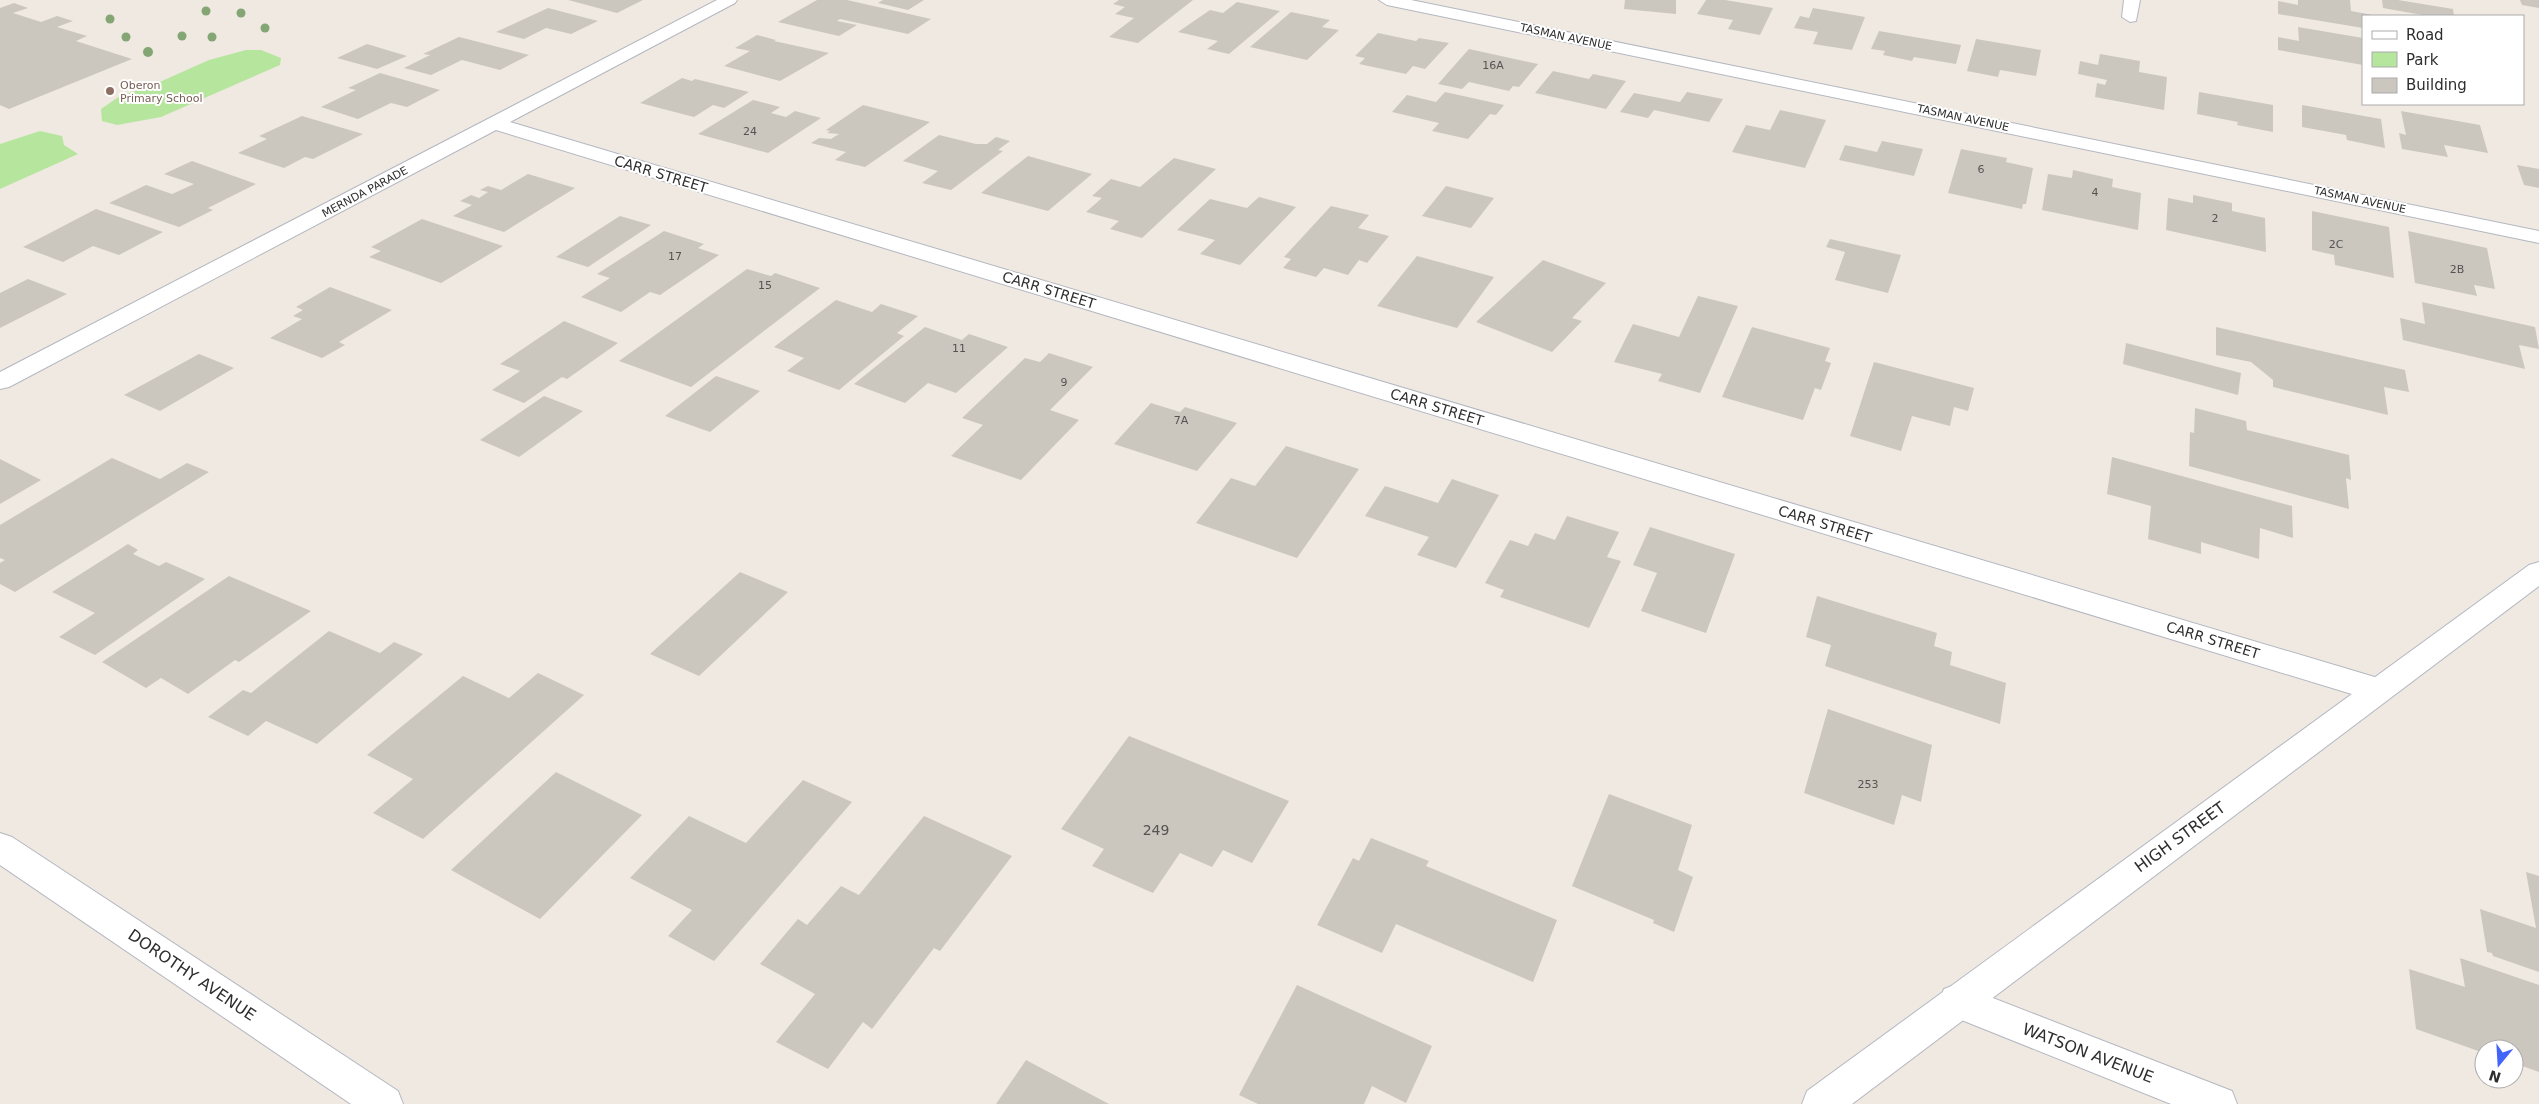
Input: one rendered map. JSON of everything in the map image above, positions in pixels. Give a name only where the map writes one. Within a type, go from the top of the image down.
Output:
[{"type":"street","name":"MERNDA PARADE","points":[[0,382],[496,124],[729,0]]},
{"type":"street","name":"TASMAN AVENUE","points":[[1387,0],[2539,236]]},
{"type":"street","points":[[2130,17],[2132,0]]},
{"type":"street","name":"CARR STREET","points":[[496,124],[2378,690]]},
{"type":"street","name":"HIGH STREET","points":[[1821,1104],[1957,1001],[2539,572]]},
{"type":"street","name":"DOROTHY AVENUE","points":[[0,847],[384,1104]]},
{"type":"street","name":"WATSON AVENUE","points":[[1957,1001],[2218,1104]]},
{"type":"green space","points":[[246,50],[261,50],[281,58],[280,65],[161,117],[117,125],[102,121],[101,109],[120,96],[153,85],[209,60]]},
{"type":"green space","points":[[40,131],[62,136],[64,145],[78,154],[0,189],[0,144]]},
{"type":"building","points":[[568,0],[643,0],[617,13]]},
{"type":"building","points":[[817,0],[847,0],[931,19],[908,34],[840,19],[837,21],[857,25],[839,36],[778,22]]},
{"type":"building","points":[[883,0],[924,0],[908,10],[878,3]]},
{"type":"building","points":[[1119,0],[1193,0],[1138,43],[1109,37],[1134,18],[1115,14],[1125,7],[1113,4]]},
{"type":"building","points":[[1625,0],[1676,0],[1676,14],[1624,9]]},
{"type":"building","points":[[1706,0],[1725,0],[1773,8],[1760,35],[1728,29],[1733,20],[1697,14]]},
{"type":"building","points":[[2298,0],[2350,0],[2351,11],[2373,15],[2362,15],[2362,28],[2278,14],[2278,1],[2298,5]]},
{"type":"building","points":[[2382,0],[2398,0],[2453,9],[2454,15],[2422,15],[2383,8]]},
{"type":"building","points":[[2520,0],[2539,0],[2539,8],[2522,5]]},
{"type":"building","points":[[1237,2],[1280,11],[1229,54],[1207,49],[1218,41],[1178,32],[1210,10],[1223,13]]},
{"type":"building","points":[[14,3],[28,8],[13,13],[41,22],[57,16],[73,21],[57,27],[87,36],[76,41],[132,59],[9,109],[0,105],[0,8]]},
{"type":"building","points":[[548,8],[598,21],[571,34],[546,28],[524,39],[496,32]]},
{"type":"building","points":[[1813,8],[1865,17],[1852,50],[1813,44],[1818,32],[1794,28],[1800,16],[1809,18]]},
{"type":"building","points":[[1291,12],[1330,20],[1322,27],[1339,30],[1307,60],[1250,47]]},
{"type":"building","points":[[2298,27],[2362,38],[2362,65],[2278,50],[2278,37],[2299,41]]},
{"type":"building","points":[[1879,31],[1961,45],[1956,64],[1914,57],[1912,61],[1883,55],[1885,51],[1871,49]]},
{"type":"building","points":[[1378,33],[1416,41],[1419,38],[1449,43],[1425,69],[1413,66],[1406,74],[1359,64],[1365,58],[1355,56]]},
{"type":"building","points":[[757,35],[776,40],[774,41],[829,53],[780,81],[724,66],[750,51],[735,48]]},
{"type":"building","points":[[459,37],[529,55],[500,70],[462,60],[431,75],[404,68],[430,55],[423,54]]},
{"type":"building","points":[[1976,39],[2041,50],[2036,76],[2000,70],[1998,77],[1967,71]]},
{"type":"building","points":[[367,44],[407,56],[377,69],[337,58]]},
{"type":"building","points":[[1469,49],[1538,64],[1519,87],[1513,86],[1509,91],[1469,82],[1462,89],[1438,84]]},
{"type":"building","points":[[2100,54],[2140,61],[2139,72],[2167,77],[2164,110],[2095,97],[2097,83],[2105,85],[2107,80],[2078,74],[2080,61],[2098,65]]},
{"type":"building","points":[[1553,71],[1589,79],[1593,74],[1626,81],[1606,109],[1535,93]]},
{"type":"building","points":[[380,73],[440,90],[407,107],[391,103],[358,119],[321,107],[356,90],[348,88]]},
{"type":"building","points":[[682,78],[692,81],[695,79],[749,92],[724,108],[713,105],[694,117],[640,103]]},
{"type":"building","points":[[1445,92],[1504,105],[1496,115],[1490,114],[1468,139],[1432,131],[1439,123],[1392,112],[1407,95],[1436,102]]},
{"type":"building","points":[[1687,92],[1723,99],[1709,122],[1654,110],[1648,118],[1620,112],[1634,93],[1680,102]]},
{"type":"building","points":[[2199,92],[2273,105],[2273,132],[2237,125],[2238,122],[2197,114]]},
{"type":"building","points":[[753,100],[780,107],[771,113],[786,117],[795,111],[821,118],[768,153],[698,134]]},
{"type":"building","points":[[863,105],[930,122],[865,167],[835,160],[846,152],[811,143],[819,138],[831,139],[839,134],[827,133],[830,131],[826,130]]},
{"type":"building","points":[[2302,105],[2381,119],[2385,148],[2347,140],[2346,135],[2302,127]]},
{"type":"building","points":[[1780,110],[1826,120],[1805,168],[1732,152],[1746,125],[1770,130]]},
{"type":"building","points":[[2401,111],[2480,125],[2488,153],[2444,145],[2448,157],[2402,149],[2399,133],[2406,135]]},
{"type":"building","points":[[302,116],[363,134],[313,159],[305,157],[284,168],[238,153],[267,139],[259,136]]},
{"type":"building","points":[[939,135],[976,144],[987,144],[996,137],[1010,141],[998,150],[1003,151],[951,190],[922,183],[938,171],[903,161]]},
{"type":"building","points":[[1882,141],[1923,149],[1914,176],[1839,160],[1845,145],[1877,152]]},
{"type":"building","points":[[1961,149],[2007,158],[2006,162],[2033,168],[2026,204],[2023,204],[2022,209],[1948,193]]},
{"type":"building","points":[[1028,156],[1092,174],[1048,211],[981,193]]},
{"type":"building","points":[[1174,158],[1216,169],[1142,238],[1110,229],[1119,221],[1086,212],[1102,198],[1092,196],[1111,179],[1140,187]]},
{"type":"building","points":[[192,161],[256,184],[208,208],[213,210],[179,227],[109,203],[146,185],[172,194],[194,184],[164,174]]},
{"type":"building","points":[[2517,165],[2539,169],[2539,188],[2524,185]]},
{"type":"building","points":[[2073,170],[2113,179],[2112,187],[2141,193],[2138,230],[2042,210],[2048,174],[2072,178]]},
{"type":"building","points":[[528,174],[575,188],[504,232],[453,216],[472,205],[460,201],[471,195],[479,198],[488,192],[480,190],[488,186],[501,190]]},
{"type":"building","points":[[1446,186],[1494,198],[1471,228],[1422,216]]},
{"type":"building","points":[[2193,195],[2232,203],[2232,211],[2265,218],[2266,252],[2166,230],[2168,198],[2193,203]]},
{"type":"building","points":[[1259,197],[1296,207],[1240,265],[1200,254],[1215,240],[1177,230],[1210,199],[1247,208]]},
{"type":"building","points":[[1331,206],[1369,215],[1358,228],[1389,236],[1367,263],[1359,260],[1348,275],[1324,268],[1316,277],[1283,268],[1291,259],[1284,257]]},
{"type":"building","points":[[96,209],[163,232],[119,255],[93,246],[63,262],[23,247]]},
{"type":"building","points":[[2312,211],[2389,227],[2394,278],[2335,265],[2334,255],[2312,250]]},
{"type":"building","points":[[620,216],[651,225],[588,267],[556,257]]},
{"type":"building","points":[[422,219],[503,246],[441,283],[369,257],[381,251],[371,247]]},
{"type":"building","points":[[664,231],[704,244],[698,248],[719,255],[660,295],[650,292],[621,312],[581,297],[610,278],[597,274]]},
{"type":"building","points":[[2408,231],[2487,248],[2495,289],[2474,285],[2477,296],[2415,283]]},
{"type":"building","points":[[1830,239],[1901,255],[1888,293],[1835,280],[1845,252],[1826,247]]},
{"type":"building","points":[[1417,256],[1494,277],[1457,328],[1377,306]]},
{"type":"building","points":[[1543,260],[1606,283],[1572,318],[1582,321],[1552,352],[1476,322]]},
{"type":"building","points":[[747,269],[771,276],[775,273],[820,288],[691,387],[619,361]]},
{"type":"building","points":[[28,279],[67,294],[0,328],[0,293]]},
{"type":"building","points":[[330,287],[392,310],[339,342],[345,345],[322,358],[270,338],[302,319],[293,316],[303,310],[296,307]]},
{"type":"building","points":[[1698,296],[1738,306],[1700,393],[1658,381],[1662,374],[1614,362],[1633,324],[1679,337]]},
{"type":"building","points":[[836,300],[872,312],[881,304],[918,316],[897,333],[904,336],[839,390],[787,371],[804,358],[774,347]]},
{"type":"building","points":[[2422,302],[2535,327],[2539,349],[2519,345],[2525,369],[2403,340],[2400,318],[2425,324]]},
{"type":"building","points":[[564,321],[618,343],[567,379],[562,377],[524,403],[492,390],[520,371],[500,364]]},
{"type":"building","points":[[925,327],[962,340],[969,334],[1008,347],[956,393],[928,383],[905,403],[854,384]]},
{"type":"building","points":[[1752,327],[1830,348],[1825,361],[1831,363],[1821,390],[1815,388],[1803,420],[1722,397]]},
{"type":"building","points":[[2216,327],[2405,370],[2409,392],[2384,387],[2388,415],[2273,387],[2273,380],[2251,362],[2216,355]]},
{"type":"building","points":[[2126,343],[2241,373],[2238,395],[2123,364]]},
{"type":"building","points":[[1049,353],[1093,367],[1050,410],[1079,420],[1021,480],[951,456],[983,425],[962,418],[1025,358],[1040,362]]},
{"type":"building","points":[[199,354],[234,368],[160,411],[124,395]]},
{"type":"building","points":[[1874,362],[1974,388],[1968,411],[1954,407],[1950,426],[1912,416],[1901,451],[1850,436]]},
{"type":"building","points":[[716,376],[760,391],[710,432],[665,416]]},
{"type":"building","points":[[544,396],[583,411],[519,457],[480,440]]},
{"type":"building","points":[[1151,403],[1180,412],[1185,407],[1237,423],[1197,471],[1114,444]]},
{"type":"building","points":[[2195,408],[2246,421],[2247,430],[2349,455],[2351,480],[2346,478],[2349,509],[2189,466],[2190,432],[2194,433]]},
{"type":"building","points":[[1286,446],[1359,469],[1297,558],[1196,523],[1231,478],[1255,486]]},
{"type":"building","points":[[2112,457],[2292,506],[2293,538],[2260,528],[2259,559],[2201,542],[2201,554],[2148,539],[2151,506],[2107,494]]},
{"type":"building","points":[[112,458],[160,479],[187,463],[209,472],[15,592],[0,584],[0,563],[5,560],[0,558],[0,525]]},
{"type":"building","points":[[0,459],[41,480],[0,504]]},
{"type":"building","points":[[1452,479],[1499,495],[1456,568],[1417,555],[1429,537],[1365,516],[1385,486],[1438,503]]},
{"type":"building","points":[[1567,516],[1619,532],[1607,557],[1621,561],[1589,628],[1500,597],[1504,590],[1485,583],[1510,540],[1528,546],[1535,533],[1555,540]]},
{"type":"building","points":[[1650,527],[1735,554],[1706,633],[1641,611],[1657,573],[1633,565]]},
{"type":"building","points":[[128,544],[138,550],[133,554],[159,566],[166,562],[205,579],[95,655],[59,637],[95,613],[52,592]]},
{"type":"building","points":[[740,572],[788,592],[699,676],[650,654]]},
{"type":"building","points":[[229,576],[311,611],[239,662],[235,660],[188,694],[161,678],[146,688],[102,662]]},
{"type":"building","points":[[1817,596],[1937,633],[1934,646],[1952,652],[1950,665],[2006,683],[2000,724],[1825,666],[1831,645],[1806,637]]},
{"type":"building","points":[[329,631],[380,653],[394,642],[423,654],[317,744],[266,721],[248,736],[208,717],[243,690],[251,693]]},
{"type":"building","points":[[538,673],[584,695],[423,839],[373,813],[413,779],[367,755],[463,676],[509,698]]},
{"type":"building","points":[[1828,709],[1932,745],[1921,802],[1902,795],[1894,825],[1804,793]]},
{"type":"building","points":[[1129,736],[1289,801],[1252,863],[1223,850],[1212,867],[1180,853],[1153,893],[1092,866],[1104,849],[1061,829]]},
{"type":"building","points":[[556,772],[642,815],[540,919],[451,870]]},
{"type":"building","points":[[803,780],[852,802],[714,961],[668,936],[692,910],[630,878],[689,816],[746,843]]},
{"type":"building","points":[[1609,794],[1692,825],[1678,870],[1693,877],[1674,932],[1653,923],[1654,920],[1572,886]]},
{"type":"building","points":[[924,816],[1012,856],[940,951],[934,948],[872,1029],[863,1022],[828,1069],[776,1042],[815,994],[760,964],[798,919],[807,925],[841,886],[859,895]]},
{"type":"building","points":[[1371,838],[1429,861],[1426,866],[1557,920],[1533,982],[1396,924],[1382,953],[1317,925],[1353,858],[1359,861]]},
{"type":"building","points":[[2526,872],[2539,876],[2539,972],[2493,956],[2492,953],[2487,952],[2480,909],[2536,928]]},
{"type":"building","points":[[2460,958],[2539,985],[2539,1072],[2524,1067],[2524,1039],[2474,1039],[2474,1049],[2416,1029],[2409,969],[2465,987]]},
{"type":"building","points":[[1297,985],[1432,1046],[1406,1103],[1372,1086],[1364,1104],[1258,1104],[1239,1095]]},
{"type":"building","points":[[1026,1060],[1109,1104],[996,1104]]},
{"type":"place","name":"Oberon Primary School","points":[[110,91]]}]
